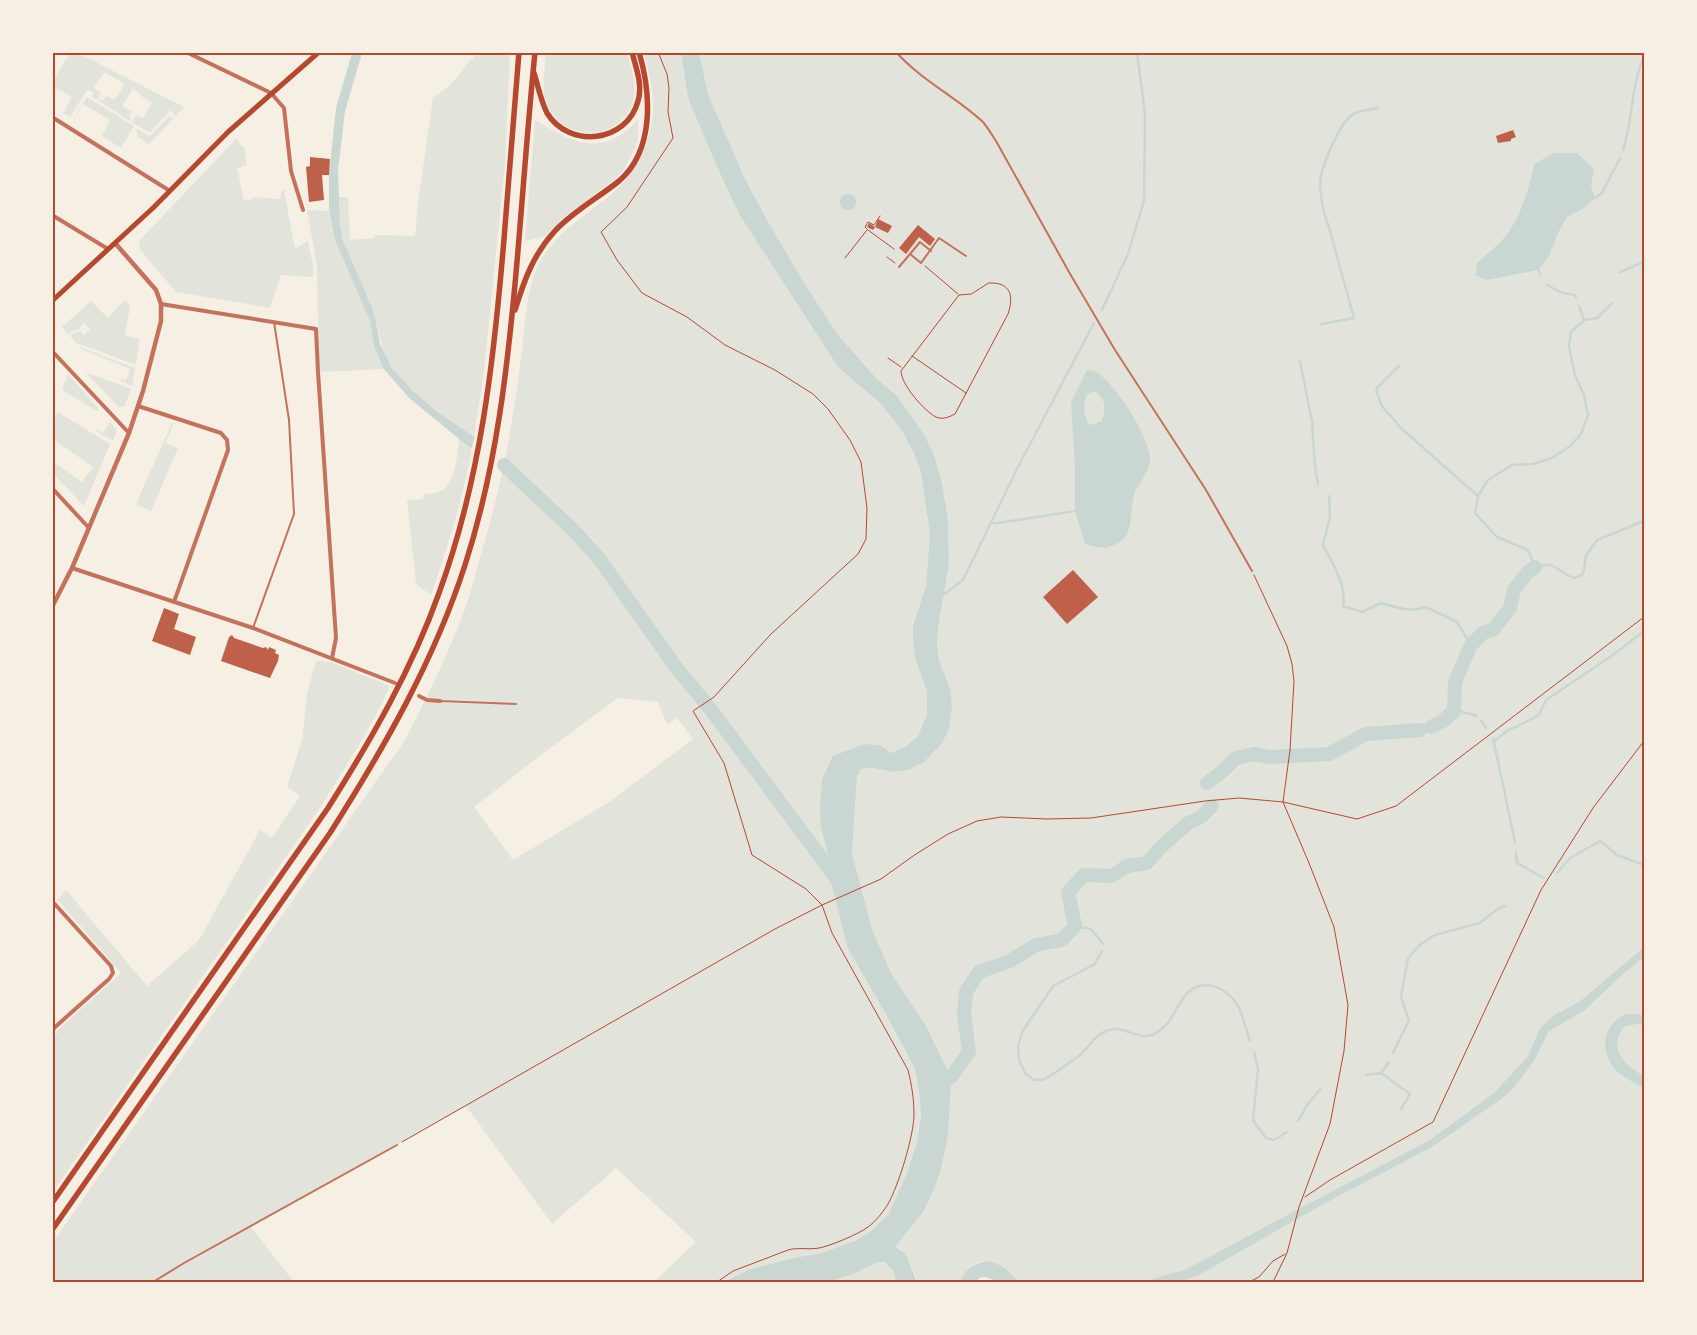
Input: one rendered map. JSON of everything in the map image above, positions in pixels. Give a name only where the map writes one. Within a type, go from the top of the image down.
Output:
[{"type":"highway","points":[[52,1203],[96,1143],[328,808],[358,760],[402,679],[440,592],[468,499],[486,406],[498,301],[519,52]]},
{"type":"highway","points":[[52,1230],[330,832],[370,770],[409,698],[441,632],[465,565],[490,470],[504,392],[512,322],[535,52]]},
{"type":"highway","points":[[534,69],[543,104],[553,120],[560,127],[575,135],[595,137],[618,129],[627,122],[634,112],[640,89],[632,52]]},
{"type":"highway","points":[[512,322],[526,276],[539,251],[565,222],[622,179],[639,152],[648,115],[647,89],[639,52]]},
{"type":"main road","points":[[52,302],[170,191],[228,132],[319,52]]},
{"type":"street","points":[[186,52],[271,93],[284,108],[291,171],[303,210]]},
{"type":"street","points":[[52,117],[170,191]]},
{"type":"street","points":[[52,215],[108,249]]},
{"type":"street","points":[[52,607],[72,568],[129,433],[143,391],[161,321],[161,304],[156,290],[115,243]]},
{"type":"street","points":[[161,304],[316,329],[336,638],[332,658]]},
{"type":"street","points":[[52,351],[129,433]]},
{"type":"street","points":[[138,406],[221,433],[227,440],[228,450],[174,602]]},
{"type":"street","points":[[52,488],[89,528]]},
{"type":"street","points":[[72,568],[253,628],[395,683]]},
{"type":"street","points":[[419,696],[427,700],[440,701]]},
{"type":"street","points":[[52,901],[111,966],[113,973],[109,979],[54,1028],[52,1032]]},
{"type":"lane","points":[[896,52],[909,67],[949,95],[984,124],[992,135],[1115,350],[1206,490],[1252,571]]},
{"type":"lane","points":[[910,254],[922,263],[939,238],[966,256]]},
{"type":"lane","points":[[899,267],[920,242],[931,250]]},
{"type":"lane","points":[[253,628],[294,514],[289,420],[274,322]]},
{"type":"lane","points":[[440,701],[516,704]]},
{"type":"lane","points":[[153,1282],[397,1145]]},
{"type":"path","points":[[658,52],[668,81],[668,112],[673,138],[627,207],[600,232],[617,260],[642,293],[687,317],[725,345],[775,370],[813,394],[828,409],[850,440],[861,462],[867,508],[866,539],[858,554],[771,634],[711,698],[693,711],[724,763],[752,855],[806,889],[822,905],[832,933],[908,1070],[913,1092],[914,1116],[911,1139],[888,1205],[868,1227],[834,1244],[818,1248],[788,1250],[733,1271],[717,1282]]},
{"type":"path","points":[[880,216],[874,225],[868,222],[865,227],[894,249]]},
{"type":"path","points":[[845,258],[867,230]]},
{"type":"path","points":[[887,257],[899,267]]},
{"type":"path","points":[[922,263],[959,295],[971,294],[989,283],[996,283],[1009,291],[1012,298],[1008,314],[955,414],[948,418],[936,417],[928,411],[906,386],[901,376],[902,367],[959,295]]},
{"type":"path","points":[[911,355],[967,393]]},
{"type":"path","points":[[888,358],[902,367]]},
{"type":"path","points":[[1252,571],[1287,646],[1292,664],[1294,680],[1290,750],[1283,802],[1334,927],[1348,1005],[1344,1051],[1330,1124],[1304,1198],[1299,1207],[1286,1253],[1273,1282]]},
{"type":"path","points":[[397,1145],[775,929],[832,900],[881,879],[948,834],[977,821],[1001,817],[1091,818],[1205,801],[1239,798],[1283,802],[1358,819],[1396,806],[1644,617]]},
{"type":"path","points":[[1304,1198],[1330,1180],[1433,1122],[1541,890],[1593,808],[1644,741]]},
{"type":"path","points":[[1249,1282],[1259,1277],[1273,1261],[1286,1253]]},
{"type":"shaded area","points":[[70,53],[78,53],[184,107],[176,116],[170,110],[150,133],[132,122],[136,115],[143,118],[152,103],[141,96],[141,94],[133,89],[122,106],[132,112],[129,116],[131,118],[130,121],[99,101],[100,99],[103,101],[106,96],[114,100],[125,84],[104,72],[94,88],[101,93],[97,100],[92,97],[94,92],[87,90],[70,117],[63,113],[72,97],[57,88],[52,96],[53,81]]},
{"type":"shaded area","points":[[352,53],[362,53],[345,111],[338,170],[340,224],[342,238],[372,308],[380,344],[391,367],[413,391],[435,410],[508,460],[517,482],[459,439],[409,398],[384,369],[374,346],[370,321],[335,240],[329,210],[329,175],[336,108]]},
{"type":"shaded area","points":[[477,53],[510,53],[505,163],[484,372],[474,437],[420,397],[388,362],[369,300],[350,260],[343,239],[340,224],[339,197],[348,197],[350,240],[374,238],[375,235],[415,236],[433,98],[451,84]]},
{"type":"shaded area","points":[[546,53],[627,53],[634,85],[634,99],[625,117],[608,129],[587,133],[567,127],[559,121],[546,102],[544,77]]},
{"type":"shaded area","points":[[644,53],[681,53],[688,98],[739,214],[838,367],[881,404],[902,431],[914,453],[921,472],[930,534],[926,586],[913,626],[915,658],[927,693],[927,714],[918,736],[905,747],[891,753],[880,745],[864,744],[821,828],[827,851],[828,868],[847,947],[915,1069],[919,1091],[921,1115],[917,1142],[907,1173],[888,1215],[870,1232],[857,1240],[822,1253],[793,1258],[748,1270],[724,1282],[654,1282],[696,1242],[616,1168],[552,1224],[466,1106],[251,1227],[294,1282],[53,1282],[53,1242],[405,740],[429,692],[452,643],[465,609],[494,507],[509,436],[519,375],[527,303],[534,275],[547,250],[556,240],[608,197],[627,178],[635,168],[647,144],[653,118],[653,105]],"holes":[[[618,698],[658,702],[667,725],[677,718],[693,739],[609,802],[513,860],[474,807]]]},
{"type":"shaded area","points":[[681,53],[699,53],[708,94],[744,177],[766,218],[806,286],[838,335],[877,379],[897,396],[924,434],[934,455],[942,483],[948,520],[949,563],[937,645],[939,660],[950,688],[952,706],[949,729],[942,743],[924,762],[908,770],[893,772],[873,768],[861,769],[857,777],[852,853],[872,929],[891,973],[925,1024],[951,1077],[948,1134],[941,1169],[923,1212],[896,1246],[905,1253],[917,1282],[896,1282],[894,1272],[885,1262],[878,1262],[853,1274],[828,1282],[724,1282],[748,1270],[793,1258],[822,1253],[857,1240],[870,1232],[888,1215],[907,1173],[917,1142],[921,1115],[915,1069],[847,947],[828,868],[827,851],[821,828],[820,807],[822,779],[833,756],[864,744],[880,745],[891,753],[905,747],[918,736],[927,714],[927,692],[915,658],[913,626],[926,586],[930,534],[921,472],[914,453],[902,431],[881,404],[838,367],[739,214],[688,98]]},
{"type":"shaded area","points":[[699,53],[1644,53],[1644,947],[1579,1002],[1554,1015],[1545,1023],[1539,1030],[1528,1056],[1494,1093],[1428,1141],[1185,1270],[1146,1282],[1018,1282],[1004,1268],[988,1262],[980,1262],[973,1265],[966,1272],[960,1282],[917,1282],[916,1276],[896,1246],[923,1212],[951,1077],[925,1024],[891,973],[872,929],[852,853],[857,777],[861,769],[873,768],[893,772],[908,770],[950,688],[939,660],[937,645],[949,563],[948,520],[942,483],[934,455],[924,434],[897,396],[877,379],[838,335],[806,286],[766,218],[744,177],[708,94]]},
{"type":"shaded area","points":[[87,97],[134,126],[121,148],[102,136],[110,120],[83,104],[73,119]]},
{"type":"shaded area","points":[[169,116],[173,119],[149,144],[137,136],[137,129],[150,136]]},
{"type":"shaded area","points":[[535,120],[575,141],[600,143],[625,132],[638,120],[638,141],[623,171],[616,178],[565,217],[543,237],[525,241]]},
{"type":"shaded area","points":[[237,138],[241,146],[244,147],[247,165],[237,168],[244,200],[249,201],[253,197],[280,199],[282,190],[284,190],[295,249],[308,241],[313,266],[313,277],[281,275],[270,308],[176,292],[141,251],[139,241]]},
{"type":"shaded area","points":[[1554,153],[1577,153],[1594,169],[1591,187],[1595,198],[1584,208],[1567,217],[1549,256],[1538,270],[1486,280],[1476,275],[1477,263],[1505,237],[1513,225],[1528,191],[1534,164]]},
{"type":"shaded area","points":[[848,194],[854,196],[856,202],[854,208],[848,210],[842,208],[840,202],[842,196]]},
{"type":"shaded area","points":[[307,210],[329,211],[335,240],[366,310],[370,321],[374,346],[384,369],[319,372],[317,266]]},
{"type":"shaded area","points":[[125,300],[130,306],[125,336],[140,339],[136,365],[80,344],[78,345],[70,336],[80,331],[84,335],[90,330],[84,323],[79,329],[72,331],[69,335],[62,327],[91,301],[108,318]]},
{"type":"shaded area","points":[[80,347],[135,368],[132,386],[121,381],[121,379],[126,380],[130,369]]},
{"type":"shaded area","points":[[1087,370],[1098,373],[1123,400],[1139,426],[1149,451],[1149,465],[1134,495],[1127,534],[1118,543],[1110,547],[1085,544],[1075,511],[1075,465],[1071,402]],"holes":[[[1095,391],[1099,394],[1104,404],[1102,421],[1092,425],[1088,423],[1085,415],[1085,402],[1087,394]]]},
{"type":"shaded area","points":[[85,372],[131,389],[124,407],[119,407]]},
{"type":"shaded area","points":[[68,374],[99,409],[97,411],[62,390]]},
{"type":"shaded area","points":[[58,412],[110,444],[84,506],[53,473],[53,462],[82,482],[93,467],[53,439],[53,421]]},
{"type":"shaded area","points":[[110,422],[117,430],[113,441],[96,431],[97,429],[103,433]]},
{"type":"shaded area","points":[[172,423],[174,423],[165,443],[178,448],[151,511],[136,504]]},
{"type":"shaded area","points":[[459,439],[472,448],[454,522],[431,595],[416,584],[407,500],[423,499],[424,494],[437,493],[445,489],[455,469]]},
{"type":"shaded area","points":[[316,661],[331,662],[390,686],[383,702],[320,808],[53,1192],[53,1041],[59,1029],[121,973],[58,900],[66,890],[147,986],[199,940],[260,830],[272,838],[300,796],[287,787],[302,740],[307,693]]},
{"type":"shaded area","points":[[1644,947],[1644,957],[1585,1010],[1549,1031],[1534,1061],[1513,1089],[1432,1147],[1320,1206],[1201,1274],[1181,1282],[1146,1282],[1185,1270],[1428,1141],[1494,1093],[1528,1056],[1539,1030],[1545,1023],[1554,1015],[1579,1002]]},
{"type":"shaded area","points":[[1644,957],[1644,1016],[1638,1014],[1608,1029],[1620,1073],[1644,1088],[1644,1282],[1181,1282],[1201,1274],[1320,1206],[1432,1147],[1500,1100],[1513,1089],[1534,1061],[1549,1031]]},
{"type":"shaded area","points":[[1625,1014],[1644,1016],[1644,1026],[1639,1024],[1625,1026],[1620,1034],[1618,1048],[1624,1061],[1644,1076],[1644,1088],[1620,1074],[1608,1058],[1605,1042],[1607,1034],[1611,1026]]},
{"type":"shaded area","points":[[1639,1024],[1644,1026],[1644,1076],[1624,1061],[1618,1048],[1620,1034],[1625,1026]]},
{"type":"shaded area","points":[[988,1261],[1005,1269],[1018,1282],[1001,1282],[982,1277],[975,1282],[960,1282],[971,1267]]},
{"type":"shaded area","points":[[878,1262],[885,1262],[894,1272],[896,1282],[828,1282],[853,1274]]},
{"type":"pier","points":[[475,435],[505,455],[501,472],[471,451]]},
{"type":"building","points":[[1513,130],[1516,137],[1511,139],[1511,141],[1498,143],[1496,136]]},
{"type":"building","points":[[310,157],[330,159],[329,175],[322,175],[324,200],[309,202],[306,167],[310,166]]},
{"type":"building","points":[[878,219],[892,226],[888,233],[875,227]]},
{"type":"building","points":[[869,223],[875,227],[873,230],[867,227]]},
{"type":"building","points":[[918,225],[935,239],[930,246],[919,237],[906,254],[899,248]]},
{"type":"building","points":[[1073,570],[1098,597],[1067,624],[1043,597]]},
{"type":"building","points":[[164,608],[179,614],[174,629],[196,637],[190,655],[152,641]]},
{"type":"building","points":[[232,635],[234,638],[263,648],[266,647],[268,650],[269,647],[276,650],[275,653],[279,655],[278,661],[270,678],[221,661],[229,637]]},
{"type":"waterway","points":[[1102,310],[1128,254],[1144,201],[1145,114],[1137,52]]},
{"type":"waterway","points":[[1623,150],[1634,91],[1644,57]]},
{"type":"waterway","points":[[1321,324],[1354,318],[1325,217],[1320,185],[1323,168],[1337,135],[1349,117],[1358,112],[1378,108]]},
{"type":"waterway","points":[[1595,198],[1602,193],[1620,158]]},
{"type":"waterway","points":[[1620,272],[1644,262]]},
{"type":"waterway","points":[[1538,270],[1540,274]]},
{"type":"waterway","points":[[1547,285],[1560,292],[1574,295],[1576,298]]},
{"type":"waterway","points":[[1612,303],[1597,318],[1584,320],[1571,332],[1569,346],[1575,375],[1584,395],[1588,415],[1581,434],[1570,446],[1552,458],[1533,464],[1512,465],[1488,480],[1478,496],[1475,513],[1497,537],[1528,550],[1535,567],[1543,565],[1553,566],[1575,578],[1583,574],[1586,556],[1597,540],[1644,521]]},
{"type":"waterway","points":[[1579,306],[1584,320]]},
{"type":"waterway","points":[[943,595],[963,580],[1019,465],[1094,323]]},
{"type":"waterway","points":[[1300,361],[1312,422],[1318,484]]},
{"type":"waterway","points":[[1399,366],[1376,389],[1381,405],[1401,428],[1478,496]]},
{"type":"waterway","points":[[504,465],[572,529],[598,557],[678,670],[712,711],[839,882]]},
{"type":"waterway","points":[[1329,496],[1330,517],[1323,545],[1341,582],[1344,598],[1343,606],[1362,612],[1381,603],[1409,609],[1426,607],[1457,622],[1471,645]]},
{"type":"waterway","points":[[991,523],[1075,511]]},
{"type":"waterway","points":[[1431,727],[1443,721],[1454,711],[1455,682],[1471,645],[1484,632],[1493,630],[1510,608],[1514,590],[1527,573],[1535,567]]},
{"type":"waterway","points":[[1494,741],[1508,730],[1539,715],[1546,700],[1613,655],[1644,631]]},
{"type":"waterway","points":[[1454,711],[1476,716]]},
{"type":"waterway","points":[[1481,721],[1486,728]]},
{"type":"waterway","points":[[1207,783],[1236,758],[1254,754],[1270,757],[1329,754],[1366,734],[1420,730]]},
{"type":"waterway","points":[[1493,738],[1515,842]]},
{"type":"waterway","points":[[935,1084],[951,1077],[969,1052],[964,1014],[966,992],[979,972],[1010,961],[1036,945],[1062,940],[1075,926],[1068,892],[1084,875],[1112,876],[1127,866],[1147,863],[1161,847],[1188,823],[1201,817],[1212,806]]},
{"type":"waterway","points":[[1557,873],[1570,858],[1600,841],[1617,855],[1644,865]]},
{"type":"waterway","points":[[1516,852],[1517,863],[1544,878]]},
{"type":"waterway","points":[[1393,1053],[1409,1020],[1401,997],[1408,958],[1421,944],[1435,935],[1480,923],[1499,908],[1506,906]]},
{"type":"waterway","points":[[1075,926],[1091,929],[1103,944]]},
{"type":"waterway","points":[[1102,951],[1095,964],[1053,986],[1022,1032],[1018,1047],[1019,1060],[1025,1073],[1034,1080],[1045,1079],[1053,1074],[1080,1055],[1096,1037],[1109,1030],[1115,1029],[1145,1036],[1156,1033],[1169,1021],[1184,997],[1198,986],[1214,986],[1228,994],[1239,1008],[1250,1041]]},
{"type":"waterway","points":[[1254,1052],[1258,1069],[1253,1120],[1266,1138],[1274,1140],[1287,1132]]},
{"type":"waterway","points":[[1366,1075],[1381,1073],[1389,1062]]},
{"type":"waterway","points":[[1381,1073],[1410,1094],[1401,1109]]},
{"type":"waterway","points":[[1298,1121],[1309,1102],[1321,1089]]}]
